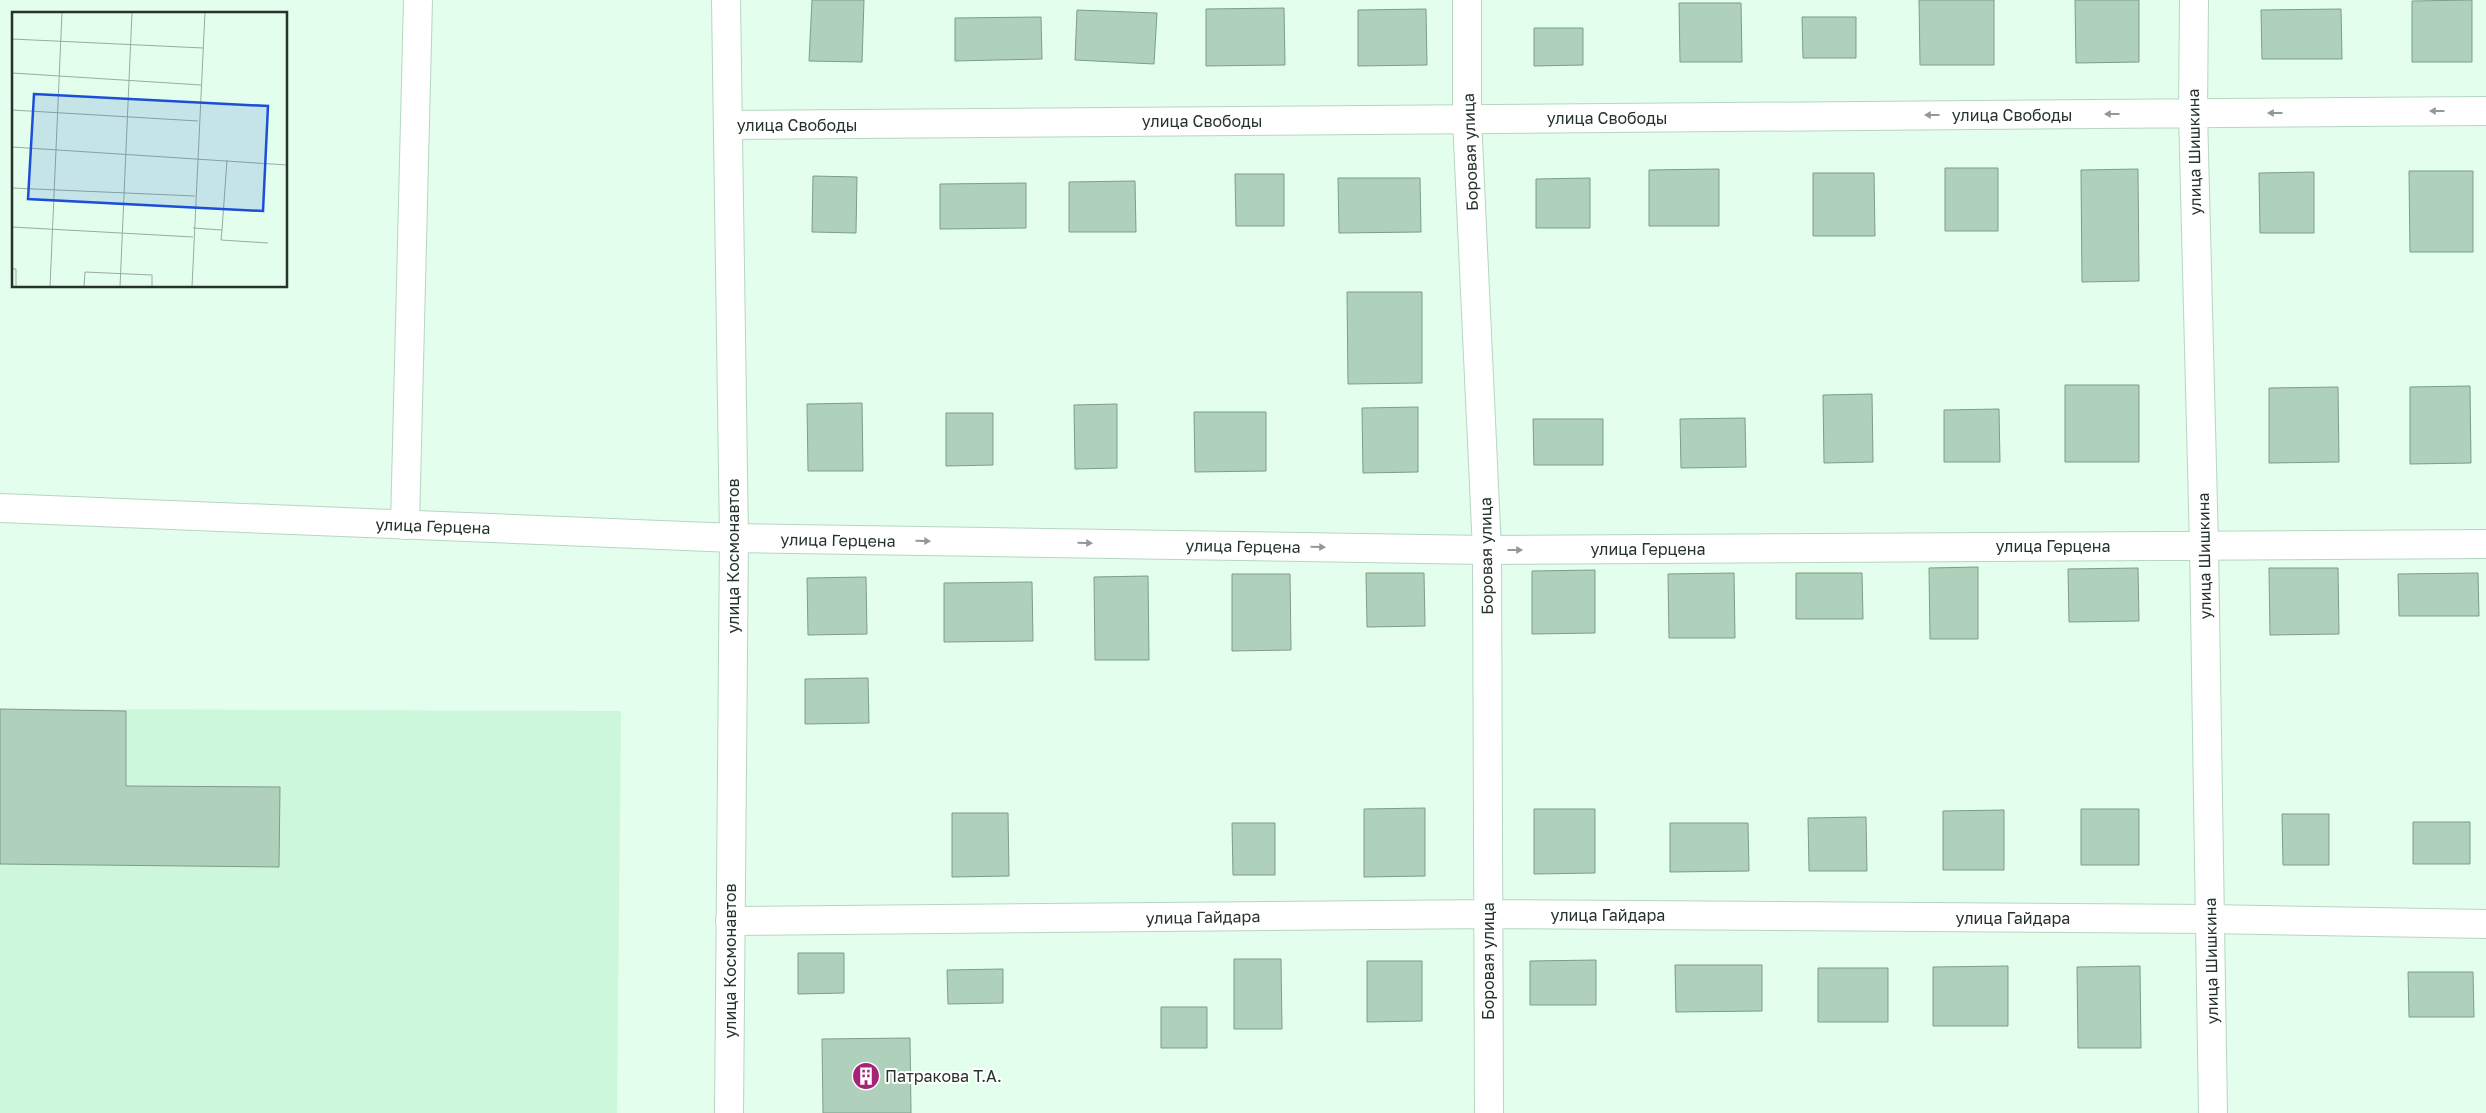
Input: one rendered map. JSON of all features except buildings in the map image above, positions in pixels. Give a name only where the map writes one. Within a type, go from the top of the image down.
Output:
[{"type":"street","points":[[405,525],[418,0]]},
{"type":"street","name":"улица Космонавтов","points":[[726,0],[734,538],[729,1113]]},
{"type":"street","name":"Боровая улица","points":[[1467,0],[1467,119],[1487,550],[1488,1113]]},
{"type":"street","name":"улица Шишкина","points":[[2194,0],[2193,113],[2204,545],[2213,1113]]},
{"type":"street","name":"улица Свободы","points":[[728,125],[2486,111]]},
{"type":"street","name":"улица Герцена","points":[[0,508],[734,538],[1487,550],[2486,544]]},
{"type":"street","name":"улица Гайдара","points":[[730,921],[1488,914],[2210,919],[2486,924]]},
{"type":"shaded area","points":[[0,709],[621,711],[617,1113],[0,1113]]},
{"type":"place","name":"Патракова Т.А.","points":[[866,1076]]}]
